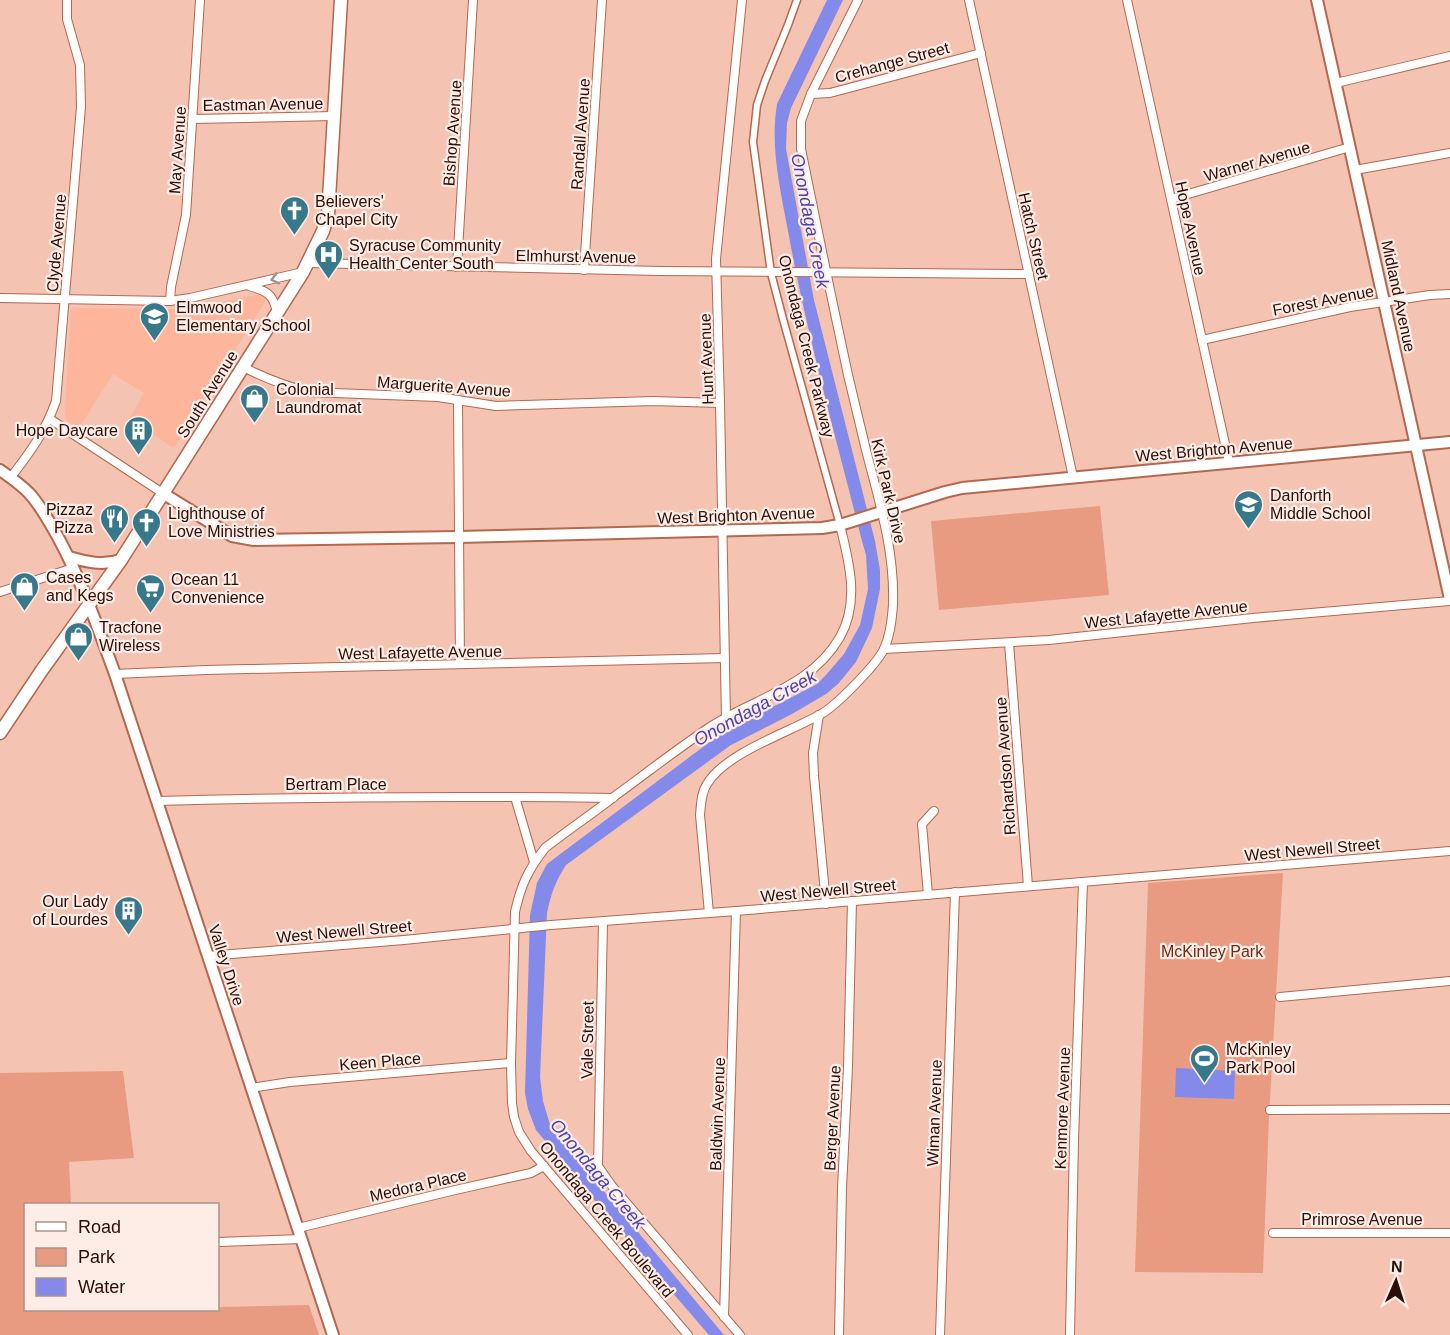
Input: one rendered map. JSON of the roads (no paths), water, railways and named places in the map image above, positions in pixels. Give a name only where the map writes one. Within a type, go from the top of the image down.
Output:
[{"type":"main road","name":"South Avenue","points":[[0,733],[121,560],[164,494],[278,313],[305,268],[323,231],[328,215],[341,0]]},
{"type":"street","name":"Clyde Avenue","points":[[11,477],[37,444],[56,401],[81,107],[80,65],[67,19],[67,0]]},
{"type":"street","name":"May Avenue","points":[[170,301],[186,215],[200,0]]},
{"type":"street","name":"Bishop Avenue","points":[[457,267],[473,0]]},
{"type":"street","name":"Randall Avenue","points":[[584,270],[602,0]]},
{"type":"street","name":"Hunt Avenue","points":[[726,718],[717,271],[718,231],[742,0]]},
{"type":"street","name":"Onondaga Creek Parkway","points":[[797,0],[757,105],[753,142],[771,273],[840,525]]},
{"type":"street","name":"Kirk Park Drive","points":[[709,913],[700,815],[701,802],[707,784],[718,771],[735,758],[819,716],[838,701],[877,661],[889,635],[893,589],[888,536],[878,513],[801,149],[801,121],[810,94],[858,0]]},
{"type":"street","name":"Hatch Street","points":[[969,0],[1073,477]]},
{"type":"street","name":"Hope Avenue","points":[[1127,0],[1229,462]]},
{"type":"street","name":"Midland Avenue","points":[[1317,0],[1450,600]]},
{"type":"street","name":"Crehange Street","points":[[810,94],[830,93],[981,53]]},
{"type":"street","points":[[1336,83],[1450,56]]},
{"type":"street","name":"Eastman Avenue","points":[[193,119],[334,116]]},
{"type":"street","name":"Warner Avenue","points":[[1171,199],[1350,147]]},
{"type":"street","points":[[1355,170],[1450,153]]},
{"type":"street","name":"Elmhurst Avenue","points":[[0,298],[170,301],[248,285],[305,268],[457,267],[827,273]]},
{"type":"street","points":[[827,273],[1029,274]]},
{"type":"street","points":[[248,285],[265,291],[273,298],[278,313]]},
{"type":"street","name":"Forest Avenue","points":[[1202,340],[1350,307],[1450,294]]},
{"type":"street","name":"Marguerite Avenue","points":[[243,367],[271,381],[309,392],[438,397],[496,406],[653,401],[720,403]]},
{"type":"street","points":[[458,400],[460,664]]},
{"type":"street","name":"West Brighton Avenue","points":[[50,419],[232,536],[302,540],[822,528],[840,525],[962,488],[1450,442]]},
{"type":"street","name":"Valley Drive","points":[[0,470],[29,493],[45,514],[90,604],[333,1335]]},
{"type":"street","name":"Onondaga Creek Boulevard","points":[[688,1335],[531,1151],[519,1132],[514,1117],[511,1063],[515,912],[528,872],[545,848],[709,728],[789,686],[817,667],[827,656],[841,636],[851,604],[852,582],[840,525]]},
{"type":"street","points":[[0,592],[71,562],[95,564],[121,560]]},
{"type":"street","name":"West Lafayette Avenue","points":[[884,650],[1049,640],[1450,600]]},
{"type":"street","name":"Richardson Avenue","points":[[1009,643],[1028,886]]},
{"type":"street","name":"West Lafayette Avenue","points":[[115,674],[725,658]]},
{"type":"street","points":[[819,716],[813,753],[826,904]]},
{"type":"street","points":[[515,796],[534,862]]},
{"type":"street","name":"Bertram Place","points":[[157,801],[515,796],[613,798]]},
{"type":"street","points":[[928,895],[922,824],[934,811]]},
{"type":"street","name":"West Newell Street","points":[[208,956],[1450,850]]},
{"type":"street","name":"Kenmore Avenue","points":[[1070,1335],[1083,882]]},
{"type":"street","name":"Wiman Avenue","points":[[940,1335],[955,892]]},
{"type":"street","name":"Berger Avenue","points":[[839,1335],[852,901]]},
{"type":"street","name":"Baldwin Avenue","points":[[724,1317],[736,911]]},
{"type":"street","name":"Vale Street","points":[[598,1159],[603,922]]},
{"type":"street","points":[[1280,997],[1450,981]]},
{"type":"street","name":"Keen Place","points":[[251,1088],[290,1082],[511,1063]]},
{"type":"street","points":[[1270,1110],[1450,1109]]},
{"type":"street","name":"Onondaga Creek Boulevard","points":[[598,1159],[598,1166],[612,1186],[740,1335]]},
{"type":"street","name":"Medora Place","points":[[219,1242],[300,1233],[451,1191],[531,1173],[544,1166]]},
{"type":"street","name":"Primrose Avenue","points":[[1273,1233],[1450,1233]]},
{"type":"water","points":[[827,0],[843,0],[791,108],[787,123],[786,149],[814,300],[875,541],[880,570],[880,589],[872,628],[856,662],[838,684],[826,694],[731,745],[566,865],[554,888],[547,913],[540,1077],[543,1101],[551,1128],[724,1335],[709,1335],[536,1130],[525,1093],[530,915],[537,883],[547,864],[719,735],[817,684],[844,654],[860,625],[868,589],[866,555],[804,309],[775,152],[777,104]]},
{"type":"water","name":"McKinley Park Pool","points":[[1176,1068],[1235,1071],[1234,1099],[1175,1097]]},
{"type":"place","name":"Believers' Chapel City","points":[[294,236]]},
{"type":"place","name":"Syracuse Community Health Center South","points":[[328,280]]},
{"type":"place","name":"Elmwood Elementary School","points":[[155,342]]},
{"type":"place","name":"Colonial Laundromat","points":[[255,424]]},
{"type":"place","name":"Hope Daycare","points":[[139,456]]},
{"type":"place","name":"Danforth Middle School","points":[[1249,530]]},
{"type":"place","name":"Pizzaz Pizza","points":[[114,544]]},
{"type":"place","name":"Lighthouse of Love Ministries","points":[[147,548]]},
{"type":"place","name":"Cases and Kegs","points":[[25,612]]},
{"type":"place","name":"Ocean 11 Convenience","points":[[150,614]]},
{"type":"place","name":"Tracfone Wireless","points":[[78,662]]},
{"type":"place","name":"Our Lady of Lourdes","points":[[129,936]]},
{"type":"place","name":"McKinley Park Pool","points":[[1205,1084]]},
{"type":"water label","name":"Onondaga Creek","points":[[810,221]]},
{"type":"water label","name":"Onondaga Creek","points":[[755,708]]},
{"type":"water label","name":"Onondaga Creek","points":[[598,1174]]},
{"type":"park label","name":"McKinley Park","points":[[1212,951]]}]
